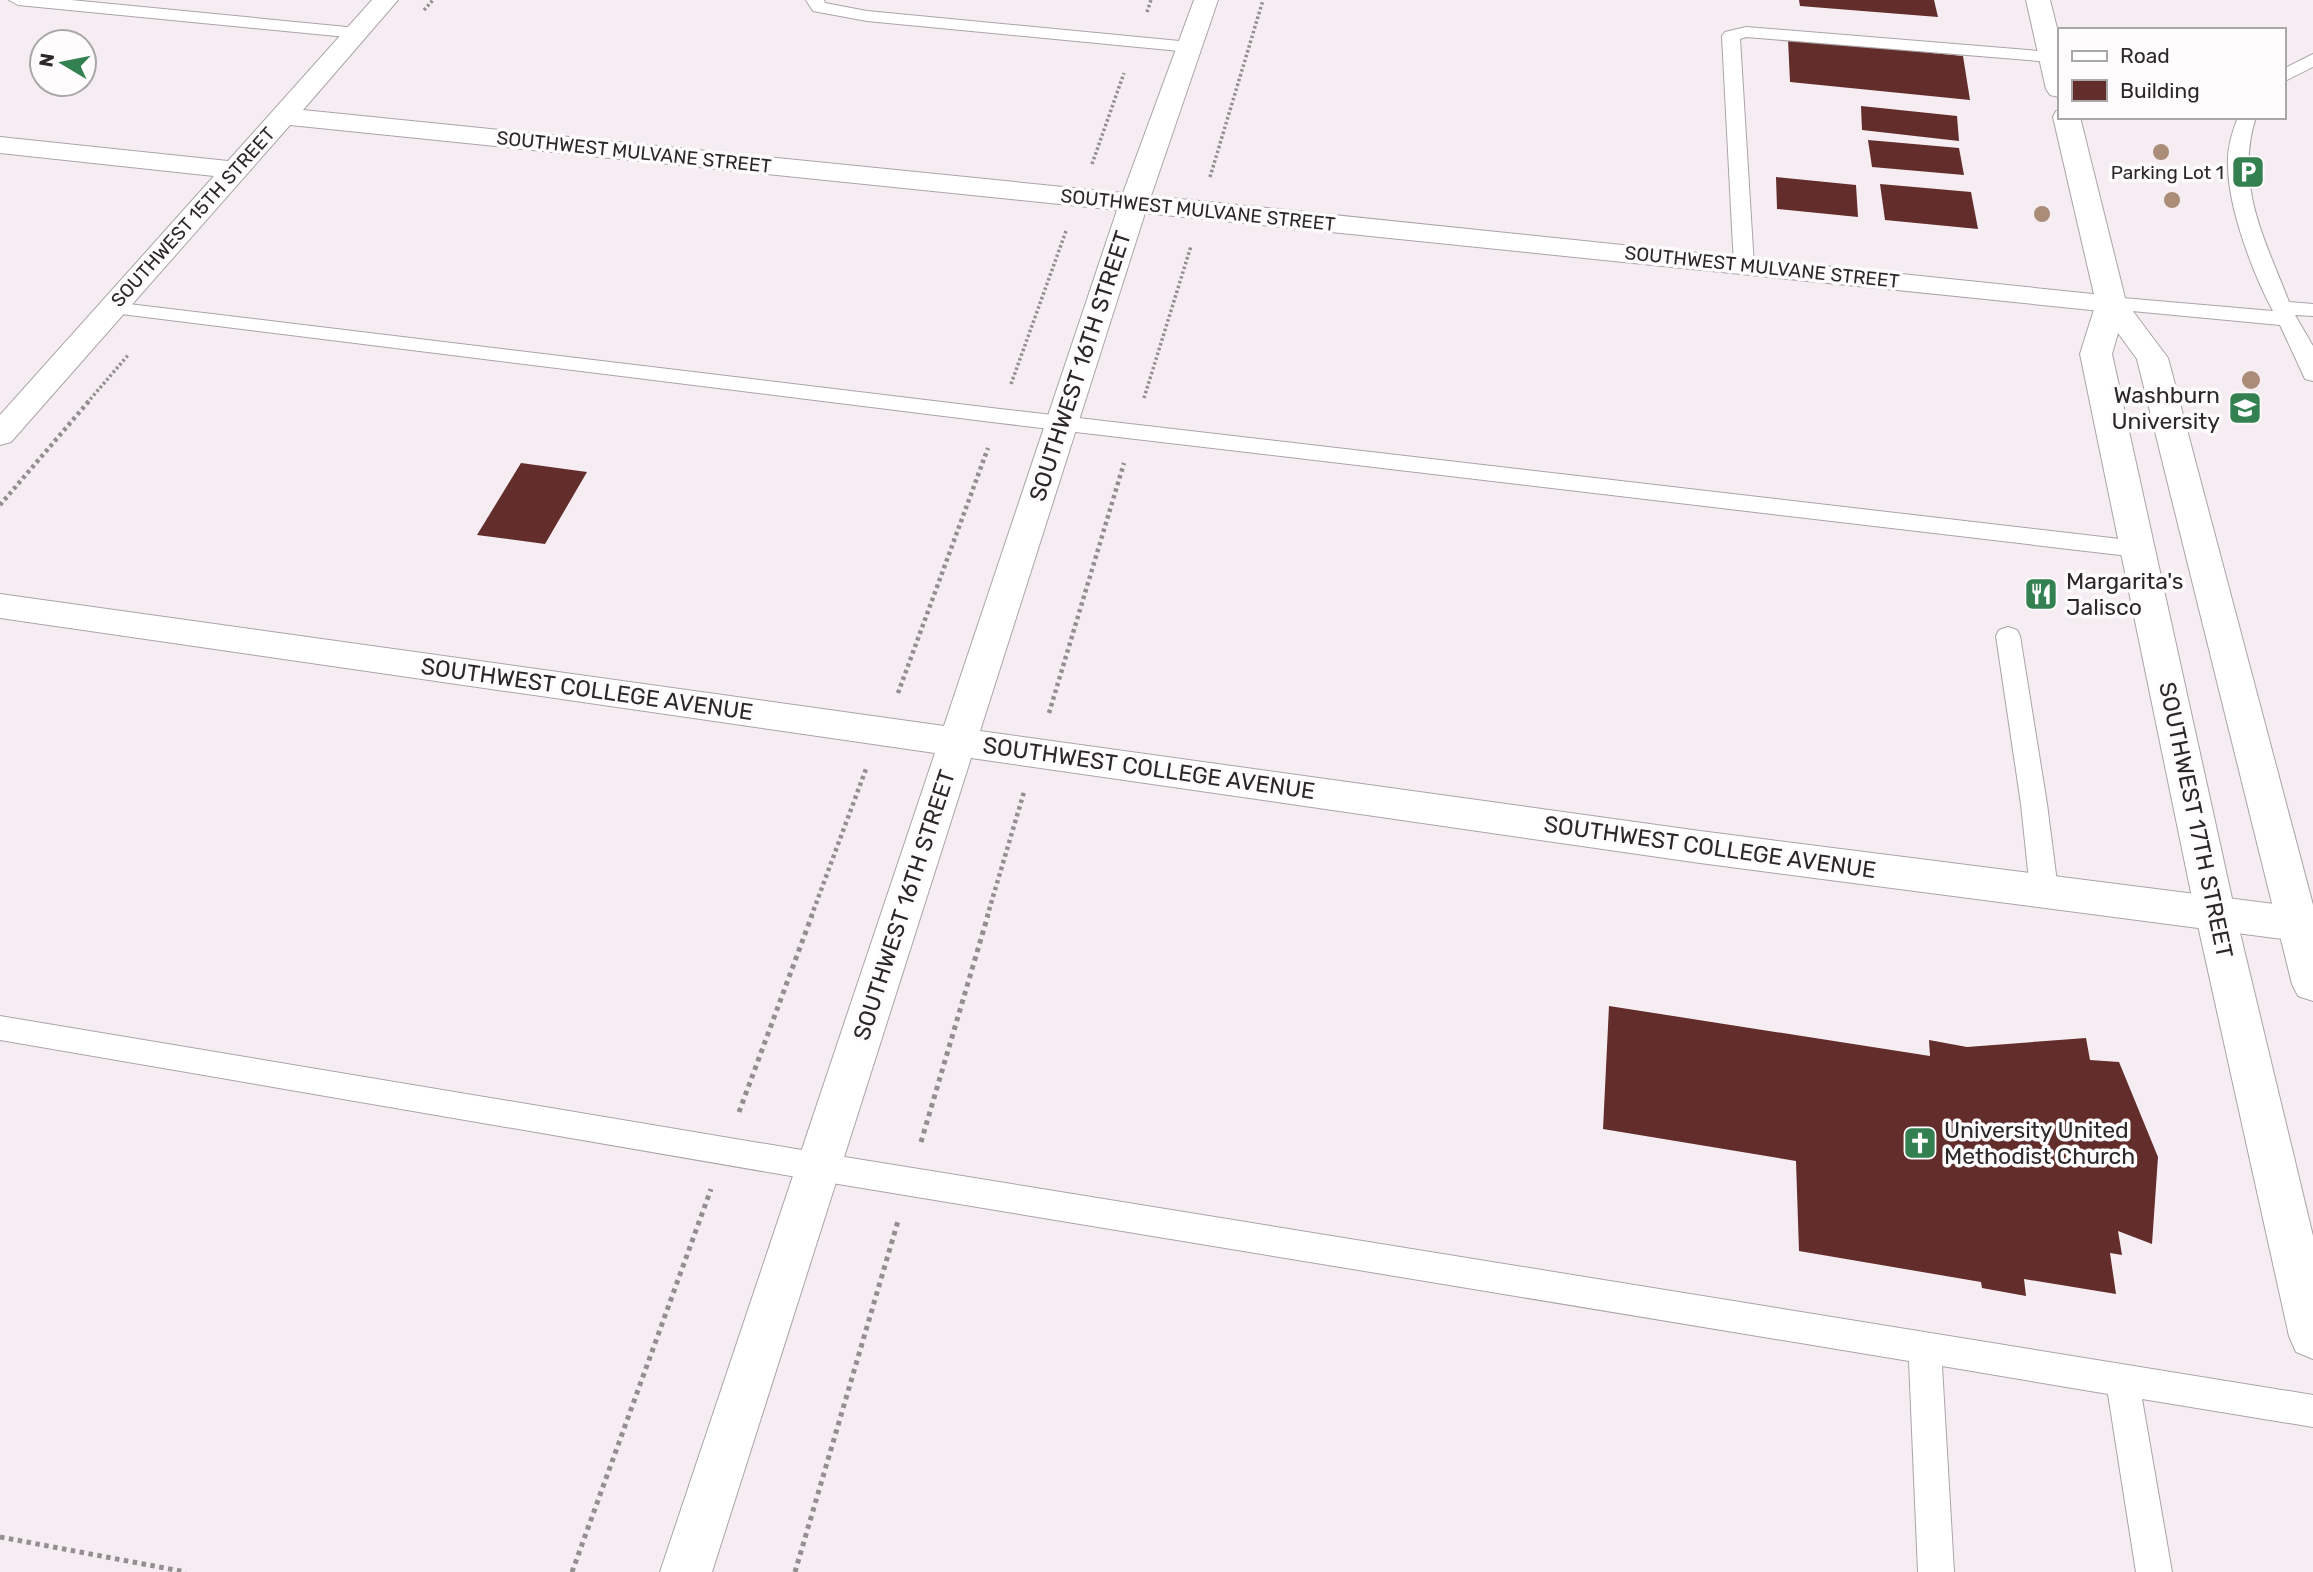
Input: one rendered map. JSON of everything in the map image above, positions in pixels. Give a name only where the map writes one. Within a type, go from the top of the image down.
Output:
[{"type":"street","name":"SOUTHWEST 15TH STREET","points":[[0,435],[386,0]]},
{"type":"street","name":"SOUTHWEST 16TH STREET","points":[[686,1572],[1122,237],[1206,0]]},
{"type":"street","points":[[2038,0],[2058,84]]},
{"type":"street","name":"SOUTHWEST MULVANE STREET","points":[[285,116],[2111,303]]},
{"type":"street","name":"SOUTHWEST 17TH STREET","points":[[2066,119],[2111,303],[2152,358],[2305,925],[2313,984]]},
{"type":"street","points":[[0,145],[236,170]]},
{"type":"street","name":"SOUTHWEST 17TH STREET","points":[[2111,303],[2096,354],[2215,912],[2313,1336]]},
{"type":"street","name":"SOUTHWEST COLLEGE AVENUE","points":[[0,606],[1700,847],[2305,925]]},
{"type":"lane","points":[[18,0],[357,33]]},
{"type":"lane","points":[[815,0],[819,7],[867,16],[1190,47]]},
{"type":"lane","points":[[1744,266],[1731,36],[1746,32],[2052,57]]},
{"type":"lane","points":[[2285,76],[2313,59]]},
{"type":"lane","points":[[2246,119],[2239,135],[2236,156],[2239,191],[2285,313],[2305,351],[2313,374]]},
{"type":"lane","points":[[2111,303],[2285,313],[2313,310]]},
{"type":"lane","points":[[111,308],[1000,416],[2137,549]]},
{"type":"lane","points":[[2008,636],[2034,804],[2044,890]]},
{"type":"lane","points":[[0,1028],[820,1167],[2313,1411]]},
{"type":"lane","points":[[1925,1347],[1936,1572]]},
{"type":"lane","points":[[2122,1379],[2154,1572]]},
{"type":"path","points":[[572,1572],[850,808],[913,655],[1151,0]]},
{"type":"path","points":[[0,1537],[186,1572]]},
{"type":"building","points":[[1799,0],[1934,0],[1938,17],[1800,6]]},
{"type":"building","points":[[1788,39],[1963,56],[1970,100],[1790,82]]},
{"type":"building","points":[[1861,106],[1957,116],[1959,141],[1862,130]]},
{"type":"building","points":[[1868,140],[1959,148],[1964,175],[1872,167]]},
{"type":"building","points":[[1776,177],[1856,185],[1858,217],[1777,209]]},
{"type":"building","points":[[1880,184],[1971,192],[1978,229],[1885,220]]},
{"type":"building","points":[[521,463],[587,472],[545,544],[477,535]]},
{"type":"building","name":"University United Methodist Church","points":[[1609,1006],[1930,1056],[1929,1040],[1967,1047],[2086,1038],[2090,1060],[2119,1062],[2158,1157],[2152,1244],[2118,1231],[2122,1255],[2110,1253],[2116,1294],[2024,1279],[2026,1296],[1982,1288],[1981,1282],[1799,1251],[1796,1161],[1603,1129]]},
{"type":"place","name":"Parking Lot 1","points":[[2248,172]]},
{"type":"place","name":"Washburn University","points":[[2245,408]]},
{"type":"place","name":"Margarita's Jalisco","points":[[2041,594]]},
{"type":"place","name":"University United Methodist Church","points":[[1920,1143]]}]
